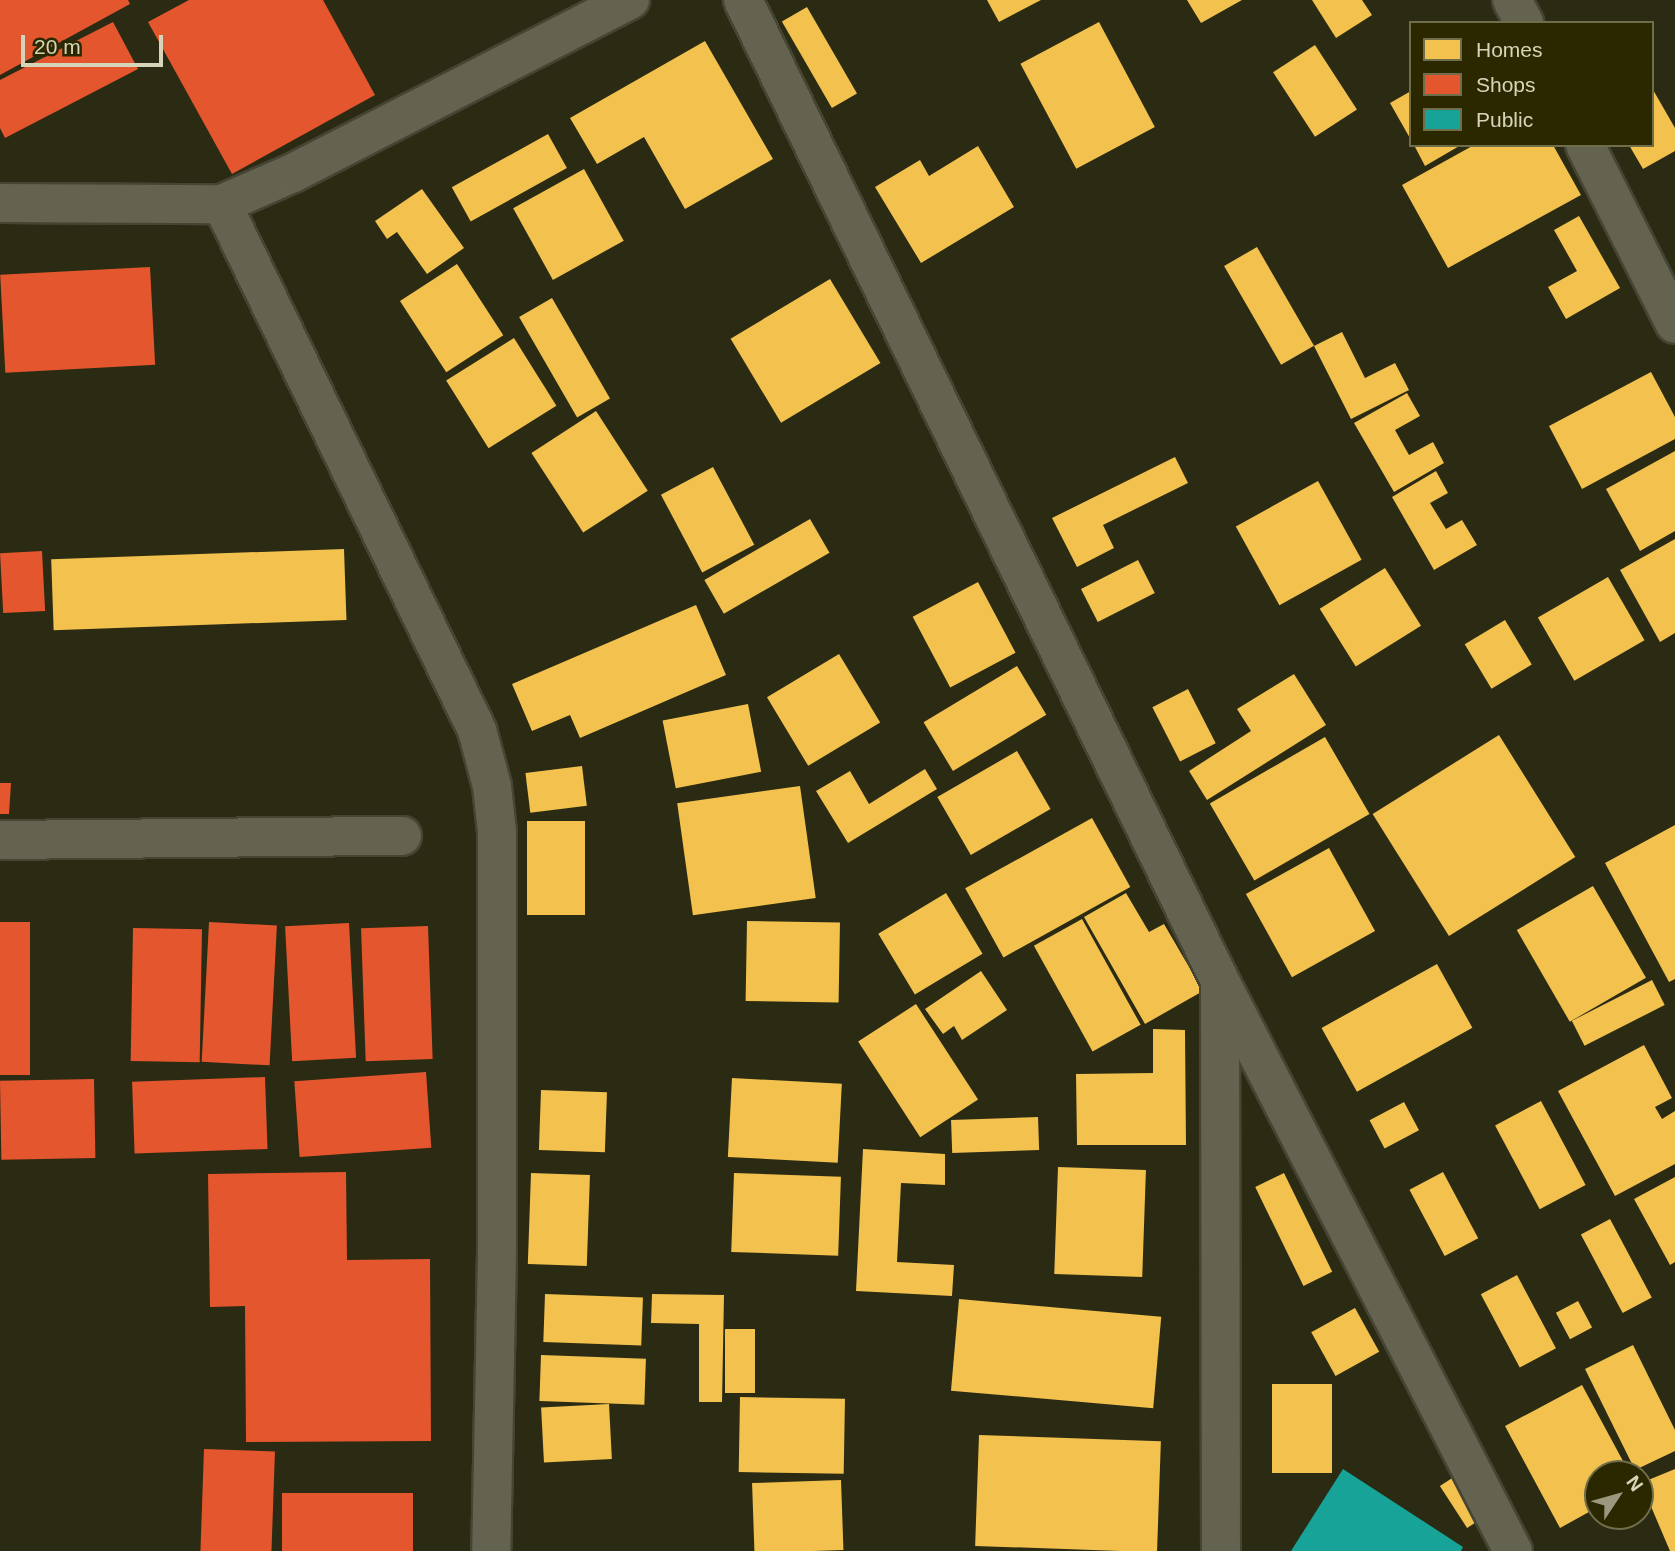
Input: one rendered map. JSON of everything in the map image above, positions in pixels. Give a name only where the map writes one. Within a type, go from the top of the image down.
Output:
[{"type":"street","points":[[0,203],[222,204],[293,173],[630,0]]},
{"type":"street","points":[[743,0],[1220,981],[1513,1551]]},
{"type":"street","points":[[1512,0],[1523,21]]},
{"type":"street","points":[[1586,147],[1675,324]]},
{"type":"street","points":[[222,204],[477,730],[492,786],[497,832],[497,1252],[491,1551]]},
{"type":"street","points":[[0,840],[402,836]]},
{"type":"street","points":[[1220,981],[1221,1551]]},
{"type":"building: Homes","points":[[987,0],[1041,0],[999,22]]},
{"type":"building: Homes","points":[[1187,0],[1242,0],[1201,23]]},
{"type":"building: Homes","points":[[1312,0],[1362,0],[1372,15],[1336,38]]},
{"type":"building: Homes","points":[[807,7],[857,94],[832,108],[782,22]]},
{"type":"building: Homes","points":[[1099,22],[1155,127],[1076,169],[1020,64]]},
{"type":"building: Homes","points":[[705,41],[773,159],[685,209],[644,137],[597,164],[570,118]]},
{"type":"building: Homes","points":[[1315,45],[1357,110],[1315,137],[1273,72]]},
{"type":"building: Homes","points":[[1654,91],[1675,128],[1675,151],[1643,169],[1630,147],[1654,147]]},
{"type":"building: Homes","points":[[1409,92],[1409,136],[1390,103]]},
{"type":"building: Homes","points":[[548,134],[567,168],[471,221],[452,187]]},
{"type":"building: Homes","points":[[978,146],[1014,207],[921,263],[875,187],[920,160],[929,176]]},
{"type":"building: Homes","points":[[1415,147],[1458,147],[1425,166]]},
{"type":"building: Homes","points":[[1470,147],[1554,147],[1581,195],[1448,268],[1402,185]]},
{"type":"building: Homes","points":[[584,169],[624,241],[553,280],[513,208]]},
{"type":"building: Homes","points":[[422,189],[464,248],[427,274],[397,232],[387,239],[375,221]]},
{"type":"building: Homes","points":[[1579,216],[1620,288],[1566,319],[1548,287],[1577,271],[1554,230]]},
{"type":"building: Homes","points":[[1257,247],[1314,346],[1281,365],[1224,266]]},
{"type":"building: Homes","points":[[457,264],[503,335],[446,372],[400,301]]},
{"type":"building: Homes","points":[[830,279],[880,363],[781,423],[731,339]]},
{"type":"building: Homes","points":[[552,298],[610,398],[577,417],[519,317]]},
{"type":"building: Homes","points":[[1342,332],[1365,378],[1395,363],[1409,390],[1351,419],[1314,346]]},
{"type":"building: Homes","points":[[514,338],[556,406],[489,448],[446,380]]},
{"type":"building: Homes","points":[[1651,372],[1675,417],[1675,439],[1582,489],[1549,426]]},
{"type":"building: Homes","points":[[1407,393],[1420,416],[1395,430],[1409,455],[1433,442],[1444,463],[1394,492],[1354,423]]},
{"type":"building: Homes","points":[[596,411],[648,491],[583,533],[531,453]]},
{"type":"building: Homes","points":[[1675,451],[1675,531],[1640,551],[1606,489]]},
{"type":"building: Homes","points":[[1175,457],[1188,483],[1103,525],[1114,548],[1077,567],[1052,518]]},
{"type":"building: Homes","points":[[713,467],[754,545],[702,572],[661,495]]},
{"type":"building: Homes","points":[[1436,471],[1448,493],[1430,503],[1446,529],[1462,520],[1477,545],[1434,570],[1392,497]]},
{"type":"building: Homes","points":[[1318,481],[1362,560],[1279,605],[1236,527]]},
{"type":"building: Homes","points":[[810,519],[830,553],[724,614],[704,580]]},
{"type":"building: Homes","points":[[1675,539],[1675,633],[1660,642],[1620,570]]},
{"type":"building: Homes","points":[[344,549],[346,620],[54,630],[51,559]]},
{"type":"building: Homes","points":[[1138,560],[1155,593],[1098,622],[1081,589]]},
{"type":"building: Homes","points":[[1385,568],[1421,626],[1356,666],[1320,609]]},
{"type":"building: Homes","points":[[1608,577],[1644,640],[1574,681],[1538,618]]},
{"type":"building: Homes","points":[[978,582],[1016,653],[950,687],[913,617]]},
{"type":"building: Homes","points":[[696,605],[726,675],[580,738],[570,715],[532,731],[512,684]]},
{"type":"building: Homes","points":[[1505,620],[1532,665],[1491,689],[1465,644]]},
{"type":"building: Homes","points":[[839,654],[880,723],[808,766],[767,697]]},
{"type":"building: Homes","points":[[1017,666],[1046,715],[953,771],[924,722]]},
{"type":"building: Homes","points":[[1294,674],[1326,725],[1207,800],[1189,771],[1251,731],[1237,709]]},
{"type":"building: Homes","points":[[1188,689],[1216,743],[1180,762],[1152,707]]},
{"type":"building: Homes","points":[[748,704],[761,772],[676,788],[663,721]]},
{"type":"building: Homes","points":[[1499,735],[1575,857],[1449,936],[1373,814]]},
{"type":"building: Homes","points":[[1325,737],[1370,814],[1254,881],[1210,804]]},
{"type":"building: Homes","points":[[1017,751],[1050,809],[971,855],[937,797]]},
{"type":"building: Homes","points":[[582,766],[587,806],[530,813],[525,773]]},
{"type":"building: Homes","points":[[925,769],[937,789],[848,843],[816,791],[850,771],[869,804]]},
{"type":"building: Homes","points":[[800,786],[816,898],[693,915],[677,803]]},
{"type":"building: Homes","points":[[1092,818],[1130,887],[1003,957],[965,888]]},
{"type":"building: Homes","points":[[527,821],[585,821],[585,915],[527,915]]},
{"type":"building: Homes","points":[[1675,825],[1675,979],[1669,982],[1605,863]]},
{"type":"building: Homes","points":[[1329,848],[1375,931],[1292,977],[1246,894]]},
{"type":"building: Homes","points":[[1593,886],[1646,978],[1570,1022],[1517,930]]},
{"type":"building: Homes","points":[[946,893],[983,954],[915,995],[878,934]]},
{"type":"building: Homes","points":[[1126,893],[1149,932],[1164,924],[1203,991],[1145,1024],[1084,917]]},
{"type":"building: Homes","points":[[1082,919],[1141,1025],[1093,1051],[1034,946]]},
{"type":"building: Homes","points":[[747,921],[840,923],[839,1003],[746,1001]]},
{"type":"building: Homes","points":[[1437,964],[1472,1028],[1357,1092],[1322,1028]]},
{"type":"building: Homes","points":[[981,971],[1007,1010],[962,1040],[954,1026],[943,1034],[925,1009]]},
{"type":"building: Homes","points":[[1652,980],[1665,1005],[1585,1046],[1572,1021]]},
{"type":"building: Homes","points":[[916,1004],[978,1100],[920,1137],[858,1042]]},
{"type":"building: Homes","points":[[1153,1029],[1185,1030],[1186,1145],[1077,1145],[1076,1074],[1153,1073]]},
{"type":"building: Homes","points":[[1644,1045],[1672,1098],[1655,1107],[1662,1119],[1675,1111],[1675,1164],[1615,1196],[1558,1091]]},
{"type":"building: Homes","points":[[732,1078],[842,1084],[838,1163],[728,1157]]},
{"type":"building: Homes","points":[[541,1090],[607,1092],[605,1152],[539,1150]]},
{"type":"building: Homes","points":[[1541,1101],[1586,1185],[1540,1209],[1495,1125]]},
{"type":"building: Homes","points":[[1404,1102],[1419,1130],[1385,1149],[1370,1120]]},
{"type":"building: Homes","points":[[1038,1117],[1039,1150],[952,1153],[951,1120]]},
{"type":"building: Homes","points":[[863,1149],[945,1154],[945,1185],[901,1183],[897,1262],[954,1265],[952,1296],[856,1291]]},
{"type":"building: Homes","points":[[1058,1167],[1146,1170],[1142,1277],[1054,1274]]},
{"type":"building: Homes","points":[[1443,1172],[1478,1238],[1445,1256],[1409,1190]]},
{"type":"building: Homes","points":[[531,1173],[590,1175],[587,1266],[528,1264]]},
{"type":"building: Homes","points":[[734,1173],[841,1177],[838,1256],[731,1252]]},
{"type":"building: Homes","points":[[1284,1173],[1332,1272],[1303,1286],[1255,1187]]},
{"type":"building: Homes","points":[[1675,1177],[1675,1262],[1670,1265],[1634,1199]]},
{"type":"building: Homes","points":[[1610,1219],[1652,1298],[1623,1313],[1581,1234]]},
{"type":"building: Homes","points":[[1517,1275],[1556,1348],[1520,1368],[1481,1294]]},
{"type":"building: Homes","points":[[545,1294],[643,1297],[641,1345],[543,1342]]},
{"type":"building: Homes","points":[[652,1294],[724,1295],[722,1402],[699,1402],[699,1324],[651,1323]]},
{"type":"building: Homes","points":[[959,1299],[1161,1317],[1153,1408],[951,1391]]},
{"type":"building: Homes","points":[[1578,1301],[1592,1327],[1570,1339],[1556,1313]]},
{"type":"building: Homes","points":[[1355,1308],[1379,1352],[1336,1376],[1311,1332]]},
{"type":"building: Homes","points":[[725,1329],[755,1329],[755,1393],[725,1393]]},
{"type":"building: Homes","points":[[1633,1345],[1675,1430],[1675,1451],[1654,1461],[1630,1460],[1585,1369]]},
{"type":"building: Homes","points":[[541,1355],[646,1359],[644,1405],[539,1401]]},
{"type":"building: Homes","points":[[1272,1384],[1332,1384],[1332,1473],[1272,1473]]},
{"type":"building: Homes","points":[[1582,1385],[1622,1460],[1584,1460],[1584,1515],[1560,1528],[1505,1426]]},
{"type":"building: Homes","points":[[740,1397],[845,1399],[844,1474],[739,1472]]},
{"type":"building: Homes","points":[[609,1404],[612,1459],[544,1462],[541,1408]]},
{"type":"building: Homes","points":[[979,1435],[1161,1441],[1157,1551],[975,1546]]},
{"type":"building: Homes","points":[[1675,1469],[1675,1551],[1670,1551],[1654,1513],[1654,1478]]},
{"type":"building: Homes","points":[[1460,1473],[1487,1515],[1467,1528],[1440,1486]]},
{"type":"building: Homes","points":[[841,1480],[843,1550],[754,1551],[752,1483]]},
{"type":"building: Shops","points":[[0,0],[128,0],[130,4],[0,75]]},
{"type":"building: Shops","points":[[189,0],[323,0],[375,95],[232,174],[148,22]]},
{"type":"building: Shops","points":[[113,22],[138,69],[5,138],[0,128],[0,80]]},
{"type":"building: Shops","points":[[150,267],[155,365],[5,373],[0,275]]},
{"type":"building: Shops","points":[[42,551],[45,611],[3,613],[0,553]]},
{"type":"building: Shops","points":[[0,783],[11,783],[9,814],[0,814]]},
{"type":"building: Shops","points":[[0,922],[30,922],[30,1075],[0,1075]]},
{"type":"building: Shops","points":[[209,922],[277,926],[270,1065],[202,1062]]},
{"type":"building: Shops","points":[[349,923],[356,1058],[292,1061],[285,926]]},
{"type":"building: Shops","points":[[428,926],[433,1059],[366,1061],[361,928]]},
{"type":"building: Shops","points":[[133,928],[202,929],[200,1062],[131,1061]]},
{"type":"building: Shops","points":[[426,1072],[431,1148],[300,1157],[294,1081]]},
{"type":"building: Shops","points":[[265,1077],[268,1149],[135,1154],[132,1082]]},
{"type":"building: Shops","points":[[94,1079],[95,1158],[1,1160],[0,1081]]},
{"type":"building: Shops","points":[[346,1172],[347,1260],[430,1259],[431,1441],[246,1442],[245,1306],[210,1307],[208,1174]]},
{"type":"building: Shops","points":[[204,1449],[275,1451],[271,1551],[200,1551]]},
{"type":"building: Shops","points":[[282,1493],[413,1493],[413,1551],[282,1551]]},
{"type":"building: Public","points":[[1343,1469],[1463,1547],[1461,1551],[1291,1551]]}]
